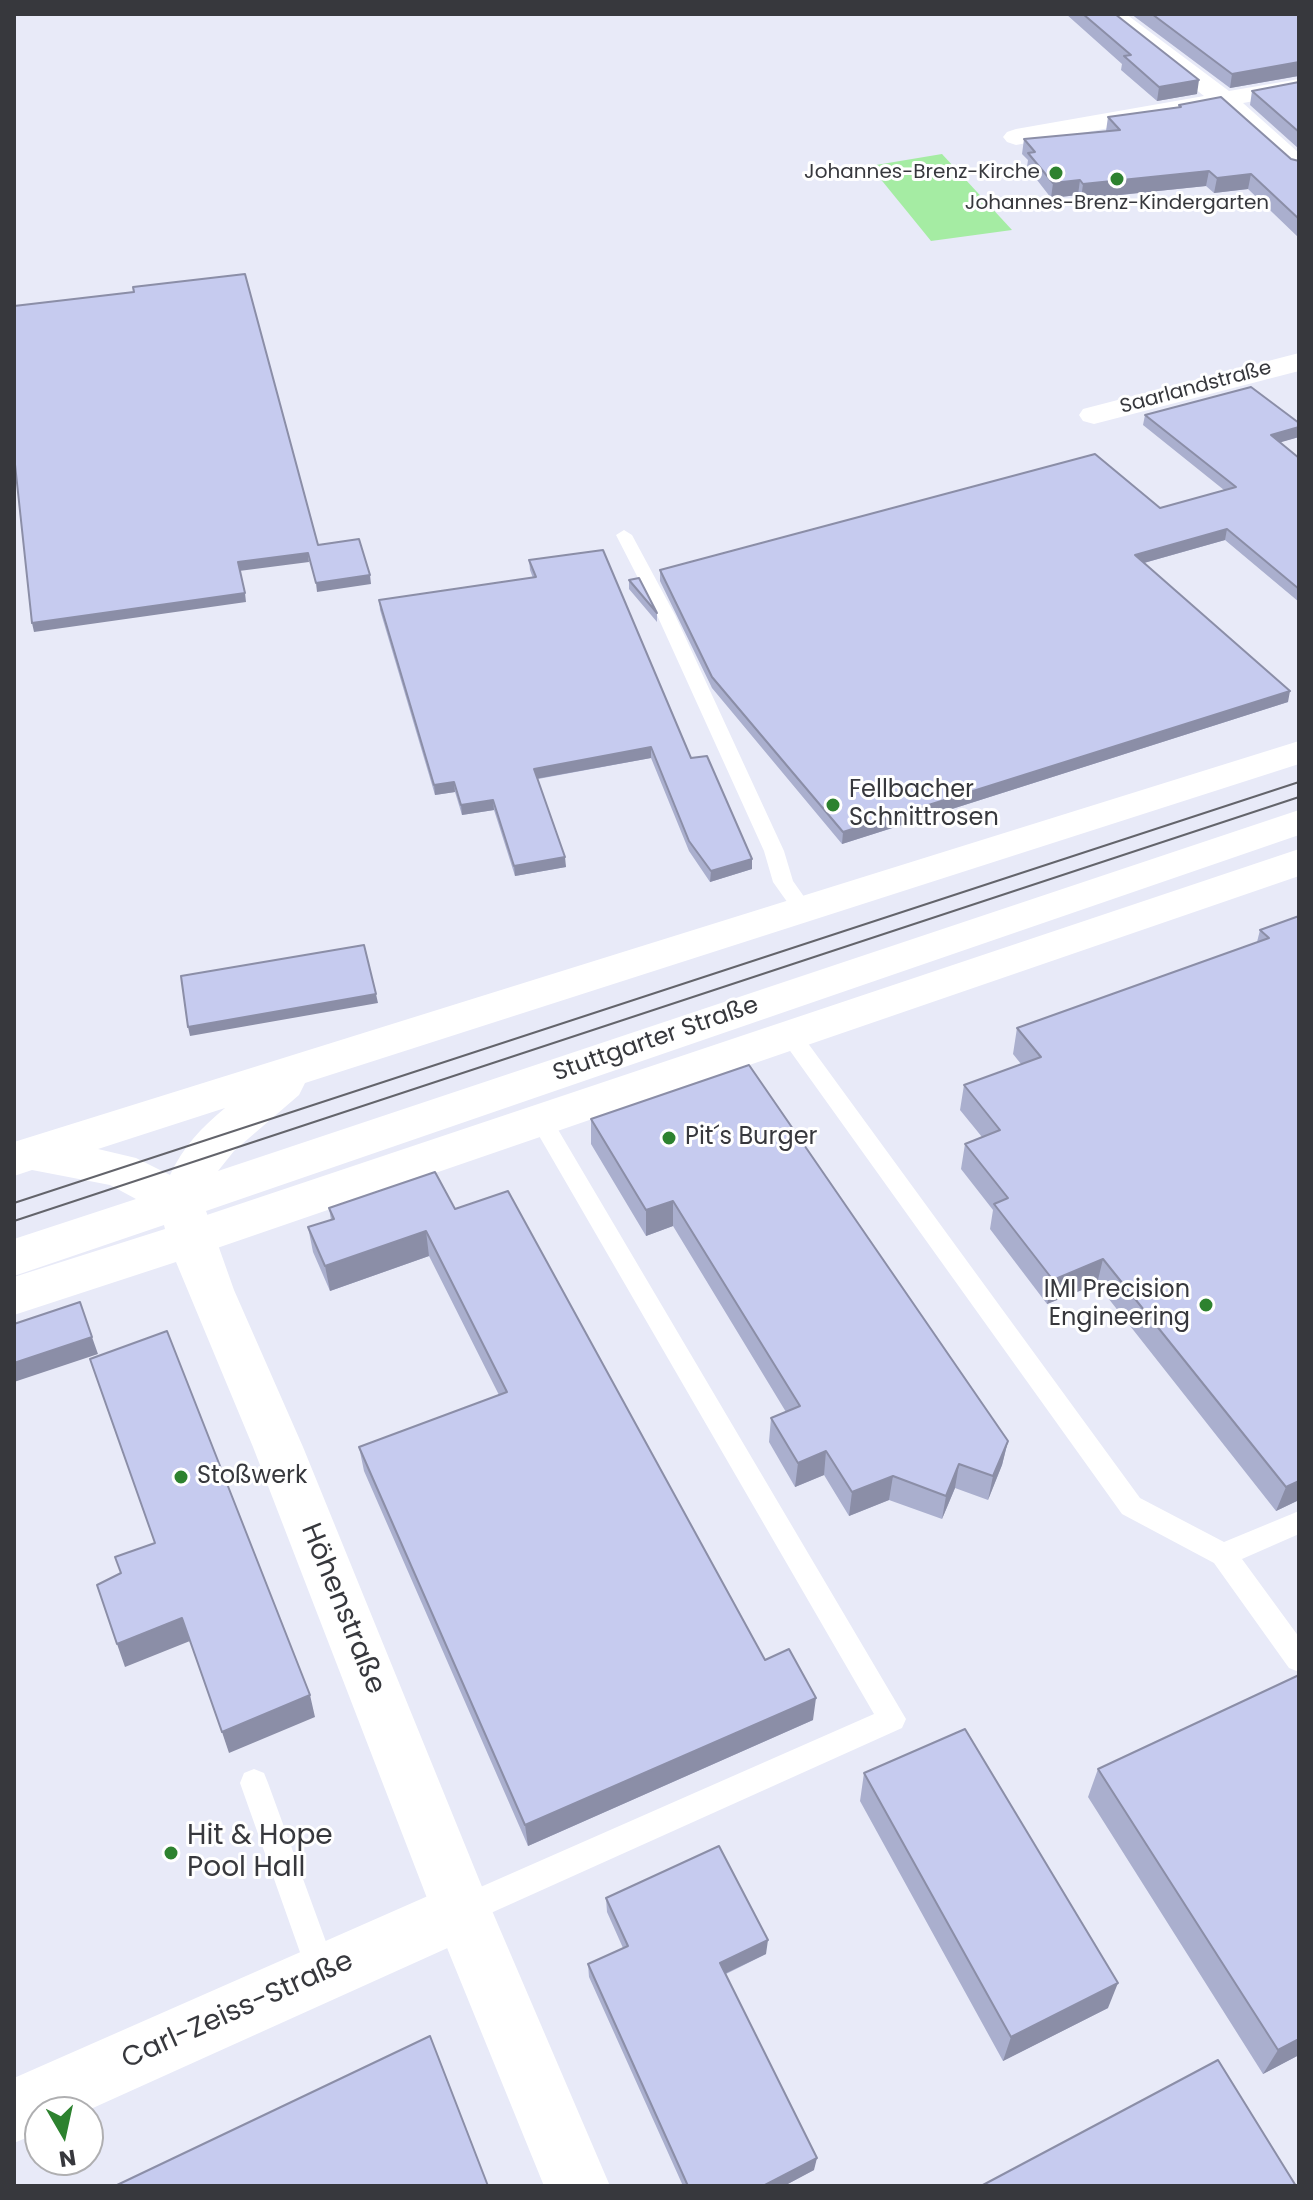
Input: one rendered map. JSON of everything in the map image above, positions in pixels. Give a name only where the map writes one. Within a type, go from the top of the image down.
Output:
[{"type":"main road","points":[[1111,14],[1224,99],[1299,166]]},
{"type":"main road","points":[[1016,137],[1299,86]]},
{"type":"main road","name":"Saarlandstraße","points":[[1094,415],[1299,362]]},
{"type":"main road","points":[[23,1156],[1299,752]]},
{"type":"main road","name":"Stuttgarter Straße","points":[[186,1220],[1299,822]]},
{"type":"main road","name":"Stuttgarter Straße","points":[[14,1258],[186,1220],[542,1122],[1299,862]]},
{"type":"main road","points":[[186,1220],[193,1172],[218,1139],[304,1068]]},
{"type":"main road","points":[[23,1156],[120,1170],[165,1190],[186,1220]]},
{"type":"main road","points":[[14,1296],[186,1220]]},
{"type":"main road","name":"Höhenstraße","points":[[186,1220],[462,1911],[577,2186]]},
{"type":"main road","name":"Carl-Zeiss-Straße","points":[[14,2111],[462,1911]]},
{"type":"lane","points":[[624,535],[679,643],[774,851],[783,882],[802,908]]},
{"type":"lane","points":[[791,1036],[1131,1506],[1223,1555],[1299,1659]]},
{"type":"lane","points":[[462,1911],[892,1719],[542,1122]]},
{"type":"lane","points":[[1223,1555],[1299,1522]]},
{"type":"lane","points":[[254,1783],[322,1973]]},
{"type":"green space","points":[[942,154],[1012,230],[931,241],[870,166]]},
{"type":"building","points":[[1083,14],[1115,14],[1199,80],[1159,87],[1124,56],[1131,55]]},
{"type":"building","points":[[1152,14],[1299,14],[1299,62],[1232,74]]},
{"type":"building","points":[[1299,82],[1299,132],[1252,91]]},
{"type":"building","points":[[1221,97],[1291,159],[1299,161],[1299,219],[1251,174],[1217,178],[1209,171],[1083,184],[1080,180],[1053,183],[1028,153],[1035,152],[1024,139],[1120,130],[1108,117],[1181,107],[1179,105]]},
{"type":"building","points":[[245,274],[318,545],[359,539],[370,575],[316,583],[308,553],[238,562],[245,593],[32,623],[14,455],[14,306],[134,292],[133,287]]},
{"type":"building","points":[[1251,387],[1299,423],[1299,427],[1271,435],[1299,458],[1299,589],[1227,529],[1135,555],[1290,691],[843,832],[712,677],[660,570],[1095,454],[1160,508],[1236,487],[1145,415]]},
{"type":"building","points":[[603,550],[691,758],[707,756],[752,859],[711,871],[689,841],[651,747],[534,769],[565,857],[514,866],[493,800],[461,805],[454,782],[434,785],[379,600],[536,577],[529,560]]},
{"type":"building","points":[[639,578],[657,613],[629,580]]},
{"type":"building","name":"IMI Precision Engineering","points":[[1299,916],[1299,1481],[1286,1487],[1103,1259],[1053,1280],[994,1204],[1008,1198],[965,1144],[1000,1130],[964,1085],[1041,1057],[1017,1028],[1269,938],[1260,930]]},
{"type":"building","points":[[364,945],[376,994],[188,1027],[181,976]]},
{"type":"building","points":[[749,1065],[1008,1441],[993,1476],[959,1464],[946,1496],[893,1476],[852,1492],[826,1451],[798,1463],[771,1418],[800,1406],[673,1201],[646,1210],[591,1119]]},
{"type":"building","points":[[435,1172],[455,1209],[508,1191],[765,1660],[789,1649],[816,1698],[525,1825],[359,1447],[507,1392],[426,1231],[325,1266],[308,1227],[334,1219],[329,1208]]},
{"type":"building","points":[[80,1302],[92,1337],[14,1363],[14,1324]]},
{"type":"building","points":[[167,1331],[310,1695],[222,1732],[182,1618],[117,1644],[97,1585],[121,1573],[115,1557],[155,1543],[90,1359]]},
{"type":"building","points":[[1299,1675],[1299,2039],[1278,2050],[1098,1769]]},
{"type":"building","points":[[965,1729],[1118,1983],[1011,2037],[864,1773]]},
{"type":"building","points":[[719,1846],[768,1940],[720,1963],[817,2158],[763,2186],[688,2186],[588,1964],[628,1946],[606,1898]]},
{"type":"building","points":[[430,2036],[488,2186],[115,2186]]},
{"type":"building","points":[[1218,2060],[1296,2186],[981,2186]]},
{"type":"tram line","points":[[14,1203],[1299,782]]},
{"type":"tram line","points":[[14,1221],[1299,797]]},
{"type":"place","name":"Johannes-Brenz-Kirche","points":[[1056,173]]},
{"type":"place","name":"Johannes-Brenz-Kindergarten","points":[[1117,179]]},
{"type":"place","name":"Fellbacher Schnittrosen","points":[[833,805]]},
{"type":"place","name":"Pit´s Burger","points":[[669,1138]]},
{"type":"place","name":"IMI Precision Engineering","points":[[1206,1305]]},
{"type":"place","name":"Stoßwerk","points":[[181,1477]]},
{"type":"place","name":"Hit & Hope Pool Hall","points":[[171,1853]]}]
